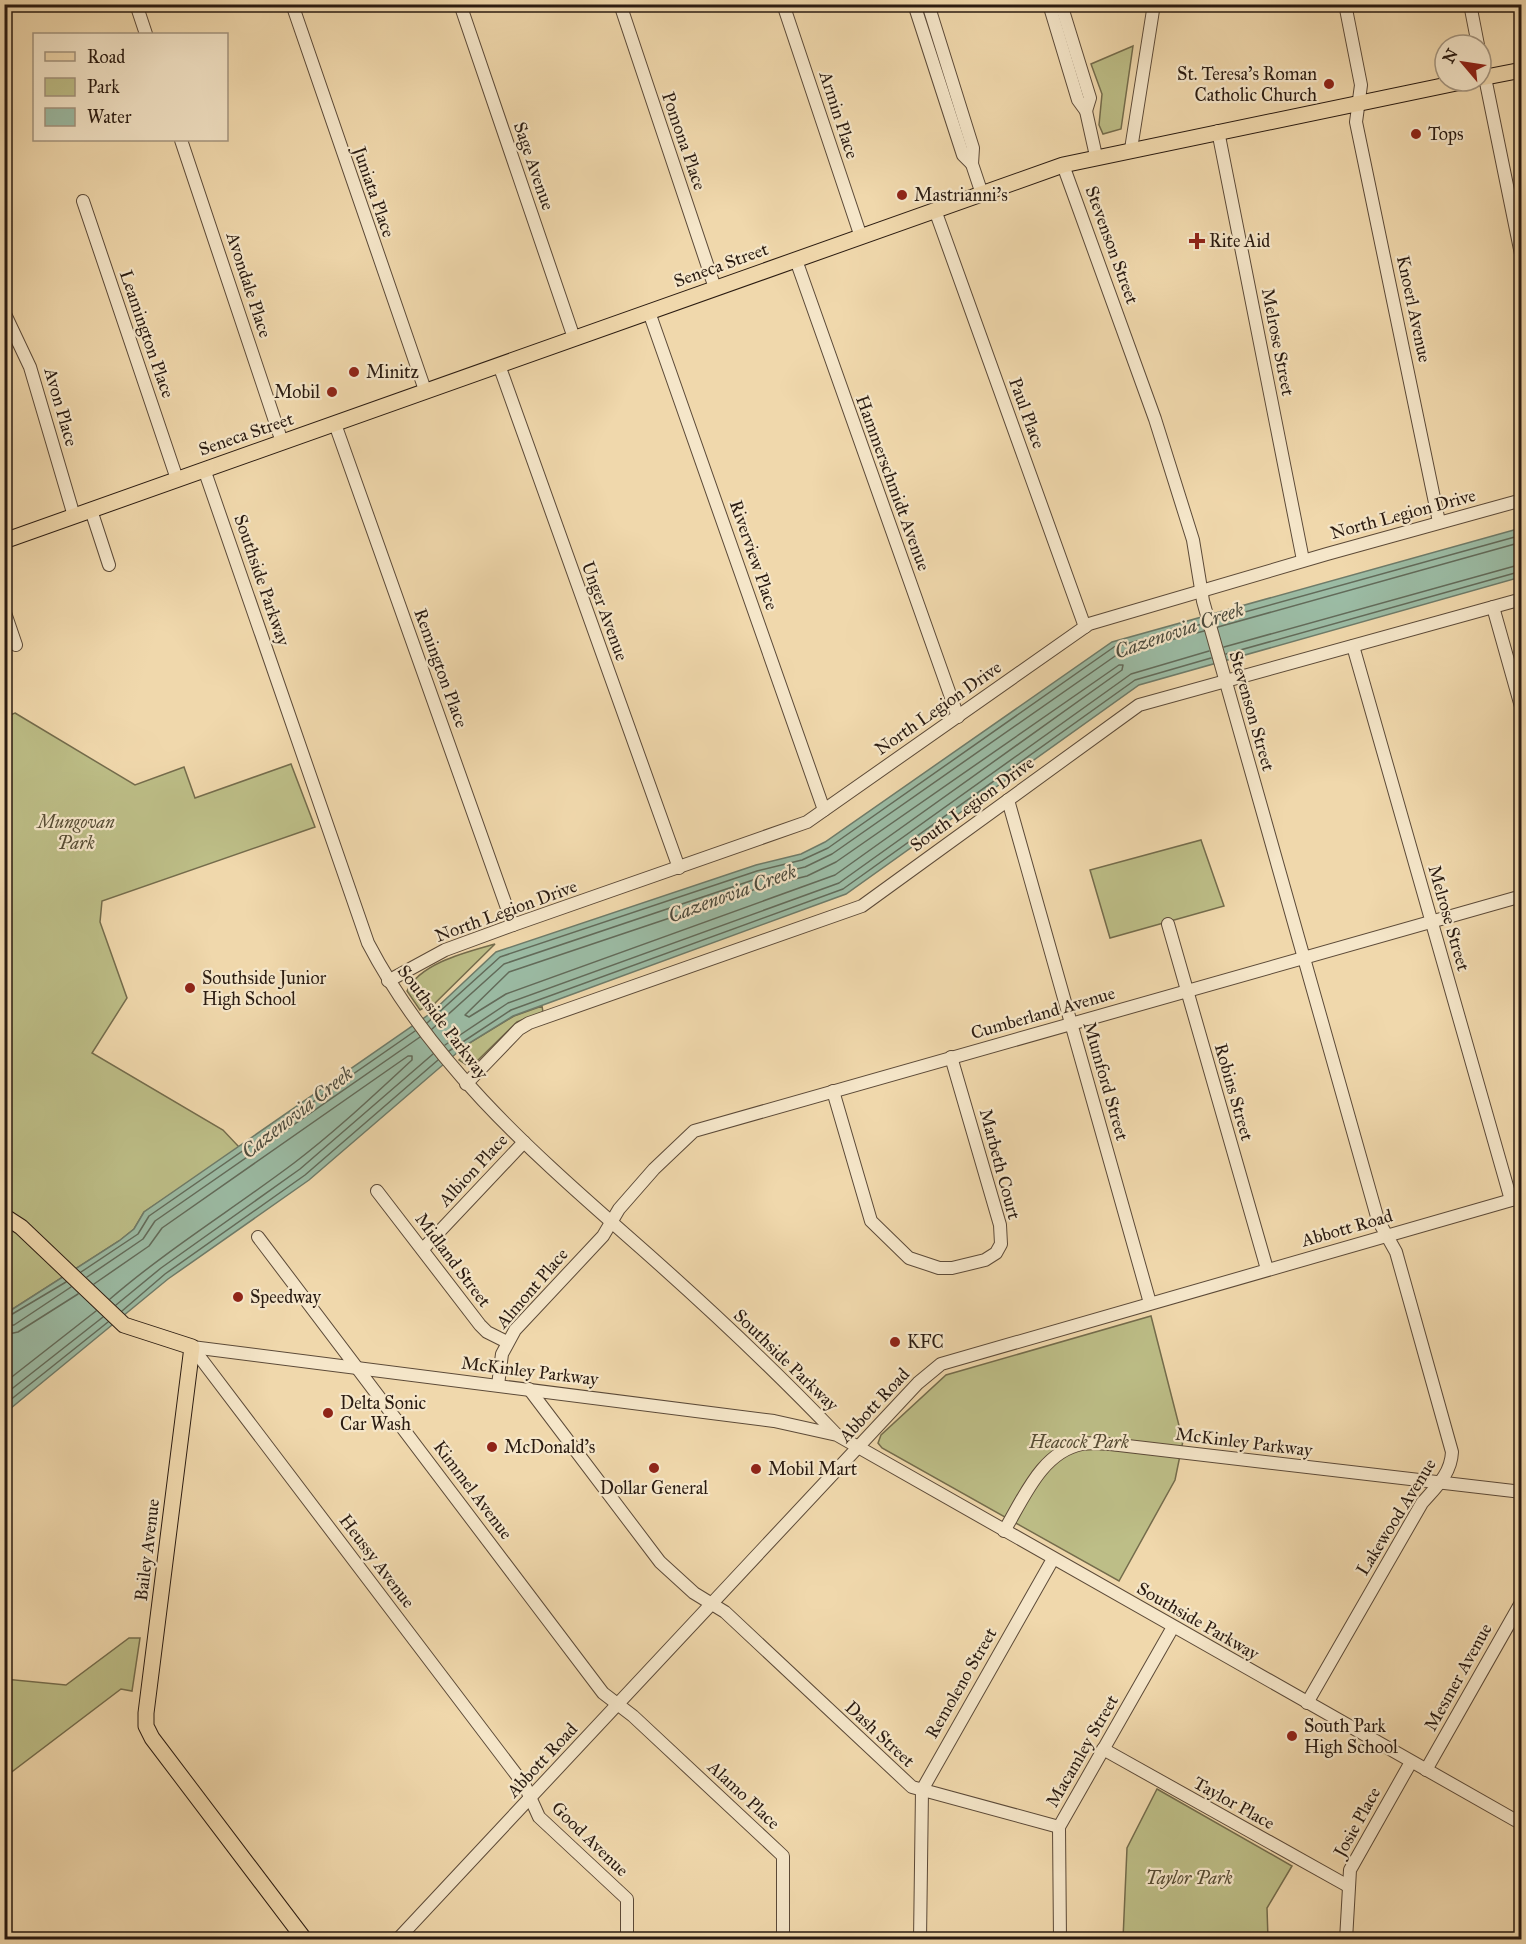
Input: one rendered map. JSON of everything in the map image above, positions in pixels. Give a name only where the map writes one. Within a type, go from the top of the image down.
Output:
[{"type":"main road","points":[[1493,76],[1521,70]]},
{"type":"main road","name":"Seneca Street","points":[[4,541],[1063,165],[1096,156],[1433,88]]},
{"type":"main road","points":[[4,1216],[21,1227],[124,1325],[192,1347]]},
{"type":"main road","name":"Bailey Avenue","points":[[192,1347],[146,1726],[152,1738],[305,1940]]},
{"type":"street","points":[[136,4],[146,33]]},
{"type":"street","name":"Juniata Place","points":[[292,4],[425,390]]},
{"type":"street","name":"Sage Avenue","points":[[460,4],[574,338]]},
{"type":"street","name":"Pomona Place","points":[[620,4],[715,288]]},
{"type":"street","name":"Armin Place","points":[[783,4],[861,237]]},
{"type":"street","points":[[914,4],[963,155],[972,164]]},
{"type":"street","points":[[928,4],[973,148],[972,164],[982,194]]},
{"type":"street","points":[[1049,4],[1078,100],[1086,111],[1096,156]]},
{"type":"street","points":[[1061,4],[1090,98],[1086,111]]},
{"type":"street","points":[[1131,149],[1154,4]]},
{"type":"street","name":"Knoerl Avenue","points":[[1345,4],[1361,85],[1356,122],[1439,522]]},
{"type":"street","points":[[1470,4],[1476,33]]},
{"type":"street","points":[[921,25],[934,22]]},
{"type":"street","points":[[1486,93],[1521,259]]},
{"type":"street","name":"Melrose Street","points":[[1218,131],[1304,560]]},
{"type":"street","name":"Avondale Place","points":[[181,141],[282,442]]},
{"type":"street","name":"Stevenson Street","points":[[1063,165],[1155,419],[1193,540],[1202,596],[1224,678],[1378,1220],[1387,1235]]},
{"type":"street","name":"Leamington Place","points":[[83,201],[177,479]]},
{"type":"street","name":"Paul Place","points":[[935,210],[1085,627]]},
{"type":"street","name":"Hammerschmidt Avenue","points":[[796,260],[958,717]]},
{"type":"street","name":"Avon Place","points":[[4,312],[30,367],[74,516]]},
{"type":"street","name":"Riverview Place","points":[[649,312],[824,810]]},
{"type":"street","name":"Unger Avenue","points":[[499,365],[679,868]]},
{"type":"street","name":"Remington Place","points":[[335,424],[513,925]]},
{"type":"street","name":"Southside Parkway","points":[[204,469],[368,943],[388,981],[466,1084],[524,1142],[710,1312],[837,1435]]},
{"type":"street","name":"North Legion Drive","points":[[388,981],[445,951],[513,925],[807,822],[1085,627],[1202,596],[1304,560],[1521,500]]},
{"type":"street","points":[[91,510],[109,565]]},
{"type":"street","name":"South Legion Drive","points":[[466,1084],[519,1029],[529,1023],[862,906],[1139,705],[1224,678],[1353,646],[1521,599]]},
{"type":"street","points":[[1493,607],[1521,710]]},
{"type":"street","points":[[4,610],[16,645]]},
{"type":"street","name":"Melrose Street","points":[[1353,646],[1431,921],[1519,1199]]},
{"type":"street","name":"Mumford Street","points":[[1008,800],[1150,1303]]},
{"type":"street","name":"Cumberland Avenue","points":[[610,1222],[654,1169],[694,1131],[1521,896]]},
{"type":"street","name":"Robins Street","points":[[1168,924],[1267,1269]]},
{"type":"street","name":"Marbeth Court","points":[[833,1091],[871,1221],[909,1258],[927,1266],[952,1268],[985,1260],[996,1253],[1001,1244],[1000,1226],[951,1057]]},
{"type":"street","name":"Albion Place","points":[[423,1249],[524,1142]]},
{"type":"street","name":"Midland Street","points":[[377,1191],[480,1325],[487,1332],[507,1342]]},
{"type":"street","name":"Abbott Road","points":[[397,1940],[918,1383],[941,1364],[1267,1269],[1519,1199]]},
{"type":"street","name":"Almont Place","points":[[498,1385],[502,1354],[507,1342],[523,1320],[603,1236],[610,1222]]},
{"type":"street","name":"Lakewood Avenue","points":[[1306,1703],[1422,1503],[1451,1465],[1452,1452],[1396,1252],[1387,1235]]},
{"type":"street","name":"Kimmel Avenue","points":[[258,1237],[603,1693],[617,1705]]},
{"type":"street","name":"McKinley Parkway","points":[[192,1347],[774,1421],[837,1435],[858,1447]]},
{"type":"street","name":"Heussy Avenue","points":[[192,1347],[511,1767],[531,1798]]},
{"type":"street","points":[[529,1389],[660,1562],[694,1593],[712,1604]]},
{"type":"street","name":"McKinley Parkway","points":[[1004,1531],[1032,1484],[1052,1459],[1082,1444],[1119,1445],[1521,1491]]},
{"type":"street","name":"Southside Parkway","points":[[858,1447],[1521,1824]]},
{"type":"street","name":"Remoleno Street","points":[[920,1940],[922,1790],[1053,1559]]},
{"type":"street","name":"Mesmer Avenue","points":[[1426,1770],[1521,1601]]},
{"type":"street","name":"Dash Street","points":[[712,1604],[725,1612],[912,1787],[1059,1827]]},
{"type":"street","name":"Macamley Street","points":[[1060,1940],[1059,1827],[1173,1627]]},
{"type":"street","name":"Alamo Place","points":[[617,1705],[633,1716],[783,1856],[783,1940]]},
{"type":"street","name":"Taylor Place","points":[[1103,1749],[1348,1886]]},
{"type":"street","name":"Josie Place","points":[[1346,1940],[1350,1870],[1411,1762]]},
{"type":"street","name":"Good Avenue","points":[[531,1798],[539,1817],[627,1899],[627,1940]]},
{"type":"green space","points":[[1133,46],[1121,129],[1103,134],[1099,125],[1102,94],[1091,64]]},
{"type":"green space","name":"Mungovan Park","points":[[15,713],[135,785],[184,767],[195,798],[291,764],[315,827],[102,901],[100,922],[127,998],[92,1053],[223,1130],[240,1148],[144,1212],[134,1229],[119,1241],[5,1314],[5,717]]},
{"type":"green space","points":[[1201,840],[1224,906],[1110,938],[1090,870]]},
{"type":"green space","points":[[495,944],[427,1011],[425,1007],[420,1010],[407,991],[422,973],[445,960]]},
{"type":"green space","points":[[542,1006],[543,1012],[517,1022],[474,1064],[468,1066],[459,1060],[464,1056],[460,1050],[466,1045],[514,1016]]},
{"type":"green space","name":"Heacock Park","points":[[1151,1316],[1183,1441],[1175,1480],[1119,1581],[882,1448],[878,1443],[881,1435],[946,1375]]},
{"type":"green space","points":[[129,1638],[140,1638],[132,1691],[121,1689],[5,1777],[5,1679],[66,1685]]},
{"type":"green space","name":"Taylor Park","points":[[1157,1789],[1292,1866],[1267,1908],[1268,1939],[1123,1939],[1127,1848]]},
{"type":"water","name":"Cazenovia Creek","points":[[1521,528],[1521,577],[1139,685],[846,894],[513,1016],[466,1045],[309,1180],[168,1279],[5,1413],[5,1314],[119,1241],[134,1229],[144,1212],[431,1013],[496,952],[756,865],[801,854],[825,842],[1112,642]]},
{"type":"place","name":"St. Teresa's Roman Catholic Church","points":[[1329,84]]},
{"type":"place","name":"Tops","points":[[1416,134]]},
{"type":"place","name":"Mastrianni's","points":[[902,195]]},
{"type":"place","name":"Rite Aid","points":[[1197,241]]},
{"type":"place","name":"Minitz","points":[[354,372]]},
{"type":"place","name":"Mobil","points":[[332,392]]},
{"type":"place","name":"Southside Junior High School","points":[[190,988]]},
{"type":"place","name":"Speedway","points":[[238,1297]]},
{"type":"place","name":"KFC","points":[[895,1342]]},
{"type":"place","name":"Delta Sonic Car Wash","points":[[328,1413]]},
{"type":"place","name":"McDonald's","points":[[492,1447]]},
{"type":"place","name":"Dollar General","points":[[654,1468]]},
{"type":"place","name":"Mobil Mart","points":[[756,1469]]},
{"type":"place","name":"South Park High School","points":[[1292,1736]]}]
